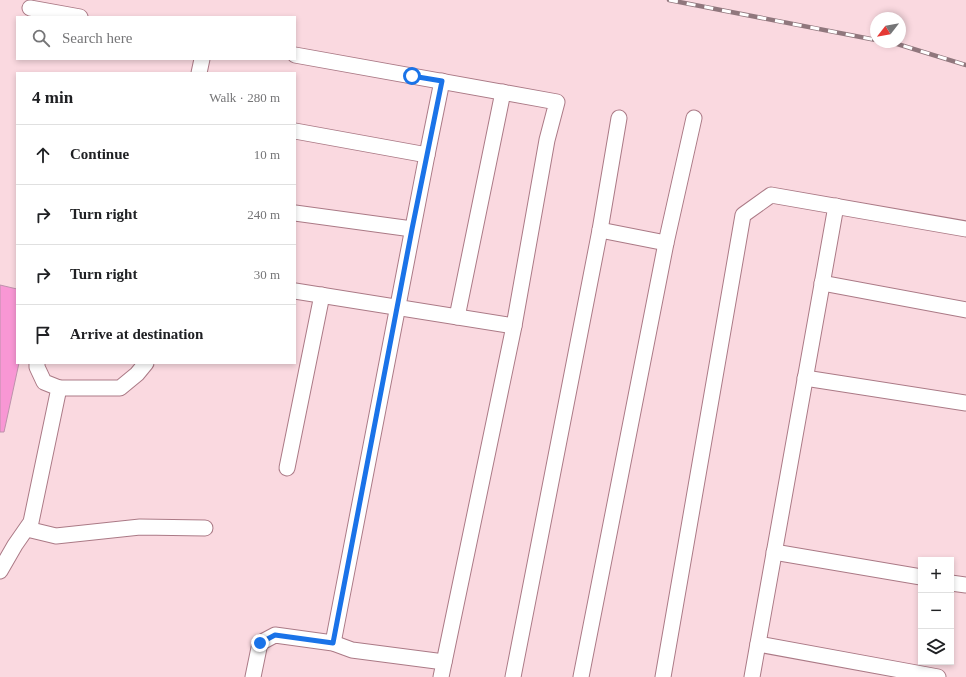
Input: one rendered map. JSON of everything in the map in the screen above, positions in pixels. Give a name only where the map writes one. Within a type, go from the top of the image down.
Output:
[{"type":"street","points":[[30,8],[74,16]]},
{"type":"street","points":[[296,55],[557,102],[547,140],[514,326],[441,677]]},
{"type":"street","points":[[199,72],[202,60]]},
{"type":"street","points":[[333,643],[412,229],[442,81]]},
{"type":"street","points":[[457,317],[503,92]]},
{"type":"street","points":[[513,677],[600,230],[619,118]]},
{"type":"street","points":[[581,677],[666,243],[694,118]]},
{"type":"street","points":[[296,131],[427,155]]},
{"type":"street","points":[[663,677],[743,215],[771,195],[966,228]]},
{"type":"street","points":[[752,677],[836,206]]},
{"type":"street","points":[[296,212],[412,229]]},
{"type":"street","points":[[600,230],[666,243]]},
{"type":"street","points":[[822,283],[966,310]]},
{"type":"street","points":[[296,291],[514,326]]},
{"type":"street","points":[[287,468],[322,295]]},
{"type":"street","points":[[38,364],[37,367],[44,382],[59,388],[120,388],[137,374],[145,364]]},
{"type":"street","points":[[805,378],[966,403]]},
{"type":"street","points":[[0,571],[15,545],[31,522],[59,388]]},
{"type":"street","points":[[26,529],[56,536],[140,527],[205,528]]},
{"type":"street","points":[[774,552],[918,576]]},
{"type":"street","points":[[954,583],[966,585]]},
{"type":"street","points":[[253,677],[260,643],[275,635],[333,643],[352,650],[444,662]]},
{"type":"street","points":[[758,644],[938,677]]},
{"type":"building","points":[[0,285],[16,289],[16,364],[19,364],[4,432],[0,432]]},
{"type":"railway","points":[[669,0],[870,39]]},
{"type":"railway","points":[[906,47],[966,65]]},
{"type":"route","points":[[260,643],[275,635],[333,643],[412,229],[442,81],[412,76]]}]
